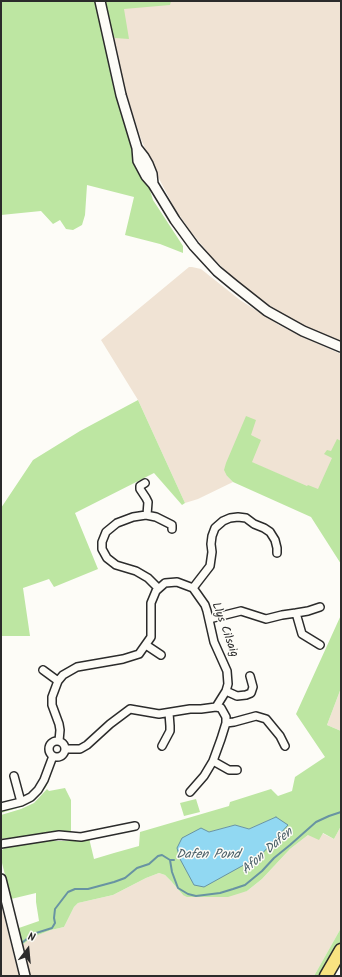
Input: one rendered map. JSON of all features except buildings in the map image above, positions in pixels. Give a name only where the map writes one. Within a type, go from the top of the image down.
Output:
[{"type":"highway","points":[[326,976],[341,950]]},
{"type":"main road","points":[[100,1],[121,95],[132,134],[137,148],[148,164],[152,174],[153,184],[175,220],[194,246],[217,271],[267,311],[303,331],[341,347]]},
{"type":"main road","points":[[1,879],[25,976]]},
{"type":"street","points":[[145,483],[140,486],[140,489],[148,502],[148,515]]},
{"type":"street","points":[[158,588],[148,578],[136,571],[116,565],[107,558],[102,549],[102,542],[106,532],[117,523],[133,517],[148,515],[156,517],[172,525],[172,529]]},
{"type":"street","points":[[59,741],[59,724],[52,705],[52,697],[58,681],[63,675],[77,666],[122,659],[139,654],[151,637],[151,603],[156,590],[166,583],[177,582],[192,588],[210,566],[212,536],[215,528],[223,521],[230,518],[246,518],[254,524],[264,528],[270,532],[275,540],[277,553]]},
{"type":"street","name":"Llys Cilsaig","points":[[192,588],[205,605],[214,642],[227,671],[228,684],[226,691],[216,707]]},
{"type":"street","points":[[209,619],[241,611],[266,619],[308,611],[320,607]]},
{"type":"street","points":[[296,613],[302,634],[320,645]]},
{"type":"street","points":[[146,645],[161,655]]},
{"type":"street","points":[[43,670],[58,681]]},
{"type":"street","points":[[226,691],[237,696],[251,693],[253,686],[250,676]]},
{"type":"street","points":[[65,749],[74,750],[88,745],[110,724],[130,709],[159,714],[190,708],[221,708],[226,717],[226,723],[213,761],[204,776],[190,792]]},
{"type":"street","points":[[162,746],[170,731],[169,712]]},
{"type":"street","points":[[226,723],[256,716],[266,719],[280,736],[285,746]]},
{"type":"street","points":[[59,741],[63,744],[65,749]]},
{"type":"street","points":[[1,807],[21,802],[31,797],[38,790],[44,780],[53,756],[51,754],[50,745],[59,741]]},
{"type":"street","points":[[53,756],[60,756],[64,753],[65,749]]},
{"type":"street","points":[[213,761],[229,770],[237,770]]},
{"type":"street","points":[[14,776],[21,802]]},
{"type":"street","points":[[1,844],[59,835],[81,836],[135,826]]},
{"type":"shaded area","points":[[105,1],[341,1],[341,342],[307,328],[262,301],[236,281],[210,255],[175,209],[156,173],[141,139],[121,77]]},
{"type":"shaded area","points":[[189,267],[201,269],[240,300],[279,325],[341,354],[341,515],[299,483],[251,462],[227,476],[233,482],[198,499],[185,503],[138,400],[101,340]]},
{"type":"shaded area","points":[[341,688],[341,731],[327,725]]},
{"type":"shaded area","points":[[341,826],[341,928],[314,976],[30,976],[22,945],[33,937],[64,927],[74,907],[78,903],[113,895],[159,873],[165,875],[183,895],[247,891],[262,879],[290,849],[308,835],[322,833],[334,839]]},
{"type":"shaded area","points":[[1,905],[16,964],[19,976],[1,976]]},
{"type":"green space","points":[[1,1],[171,1],[170,5],[124,9],[129,39],[115,38],[112,34],[137,148],[153,200],[183,246],[183,253],[160,244],[125,235],[134,197],[87,185],[85,215],[82,225],[73,230],[66,229],[60,220],[53,224],[41,211],[1,215]]},
{"type":"green space","points":[[138,400],[185,503],[182,505],[154,473],[75,513],[98,569],[54,587],[49,579],[23,588],[30,636],[1,636],[1,508],[33,460],[80,431]]},
{"type":"green space","points":[[246,416],[256,420],[251,435],[261,440],[252,462],[307,486],[308,485],[318,489],[332,458],[324,454],[327,450],[331,451],[337,439],[341,441],[341,564],[311,517],[233,482],[227,476],[224,470],[226,463]]},
{"type":"green space","points":[[341,615],[341,688],[327,725],[341,731],[341,826],[334,839],[323,833],[319,840],[308,835],[290,849],[262,879],[247,891],[228,897],[187,897],[183,895],[165,875],[159,873],[113,895],[78,903],[74,907],[64,927],[33,937],[22,945],[16,929],[39,921],[36,893],[11,899],[1,859],[1,851],[7,845],[33,841],[76,841],[89,838],[94,859],[139,846],[140,832],[229,806],[230,802],[271,789],[278,796],[292,791],[295,777],[325,757],[296,714]],"holes":[[[276,817],[194,885],[209,832],[235,825],[249,829]]]},
{"type":"green space","points":[[49,774],[51,775],[46,787],[36,799],[21,807],[1,813],[1,810],[39,793]]},
{"type":"green space","points":[[65,788],[71,800],[71,831],[1,839],[1,815],[34,803],[47,789],[49,791]]},
{"type":"green space","points":[[196,799],[200,812],[184,816],[180,803]]},
{"type":"green space","points":[[341,928],[341,942],[321,976],[314,976]]},
{"type":"water","name":"Dafen Pond","points":[[276,817],[288,825],[260,856],[204,887],[194,885],[180,859],[177,848],[182,838],[201,828],[209,832],[235,825],[249,829]]},
{"type":"waterway","name":"Afon Dafen","points":[[170,860],[172,872],[178,888],[188,894],[196,896],[220,893],[245,885],[316,822],[341,812]]},
{"type":"waterway","name":"Afon Dafen","points":[[23,942],[33,934],[52,928],[55,923],[55,909],[68,892],[75,889],[88,889],[125,878],[137,868],[149,864],[158,856],[162,855],[170,860]]}]
